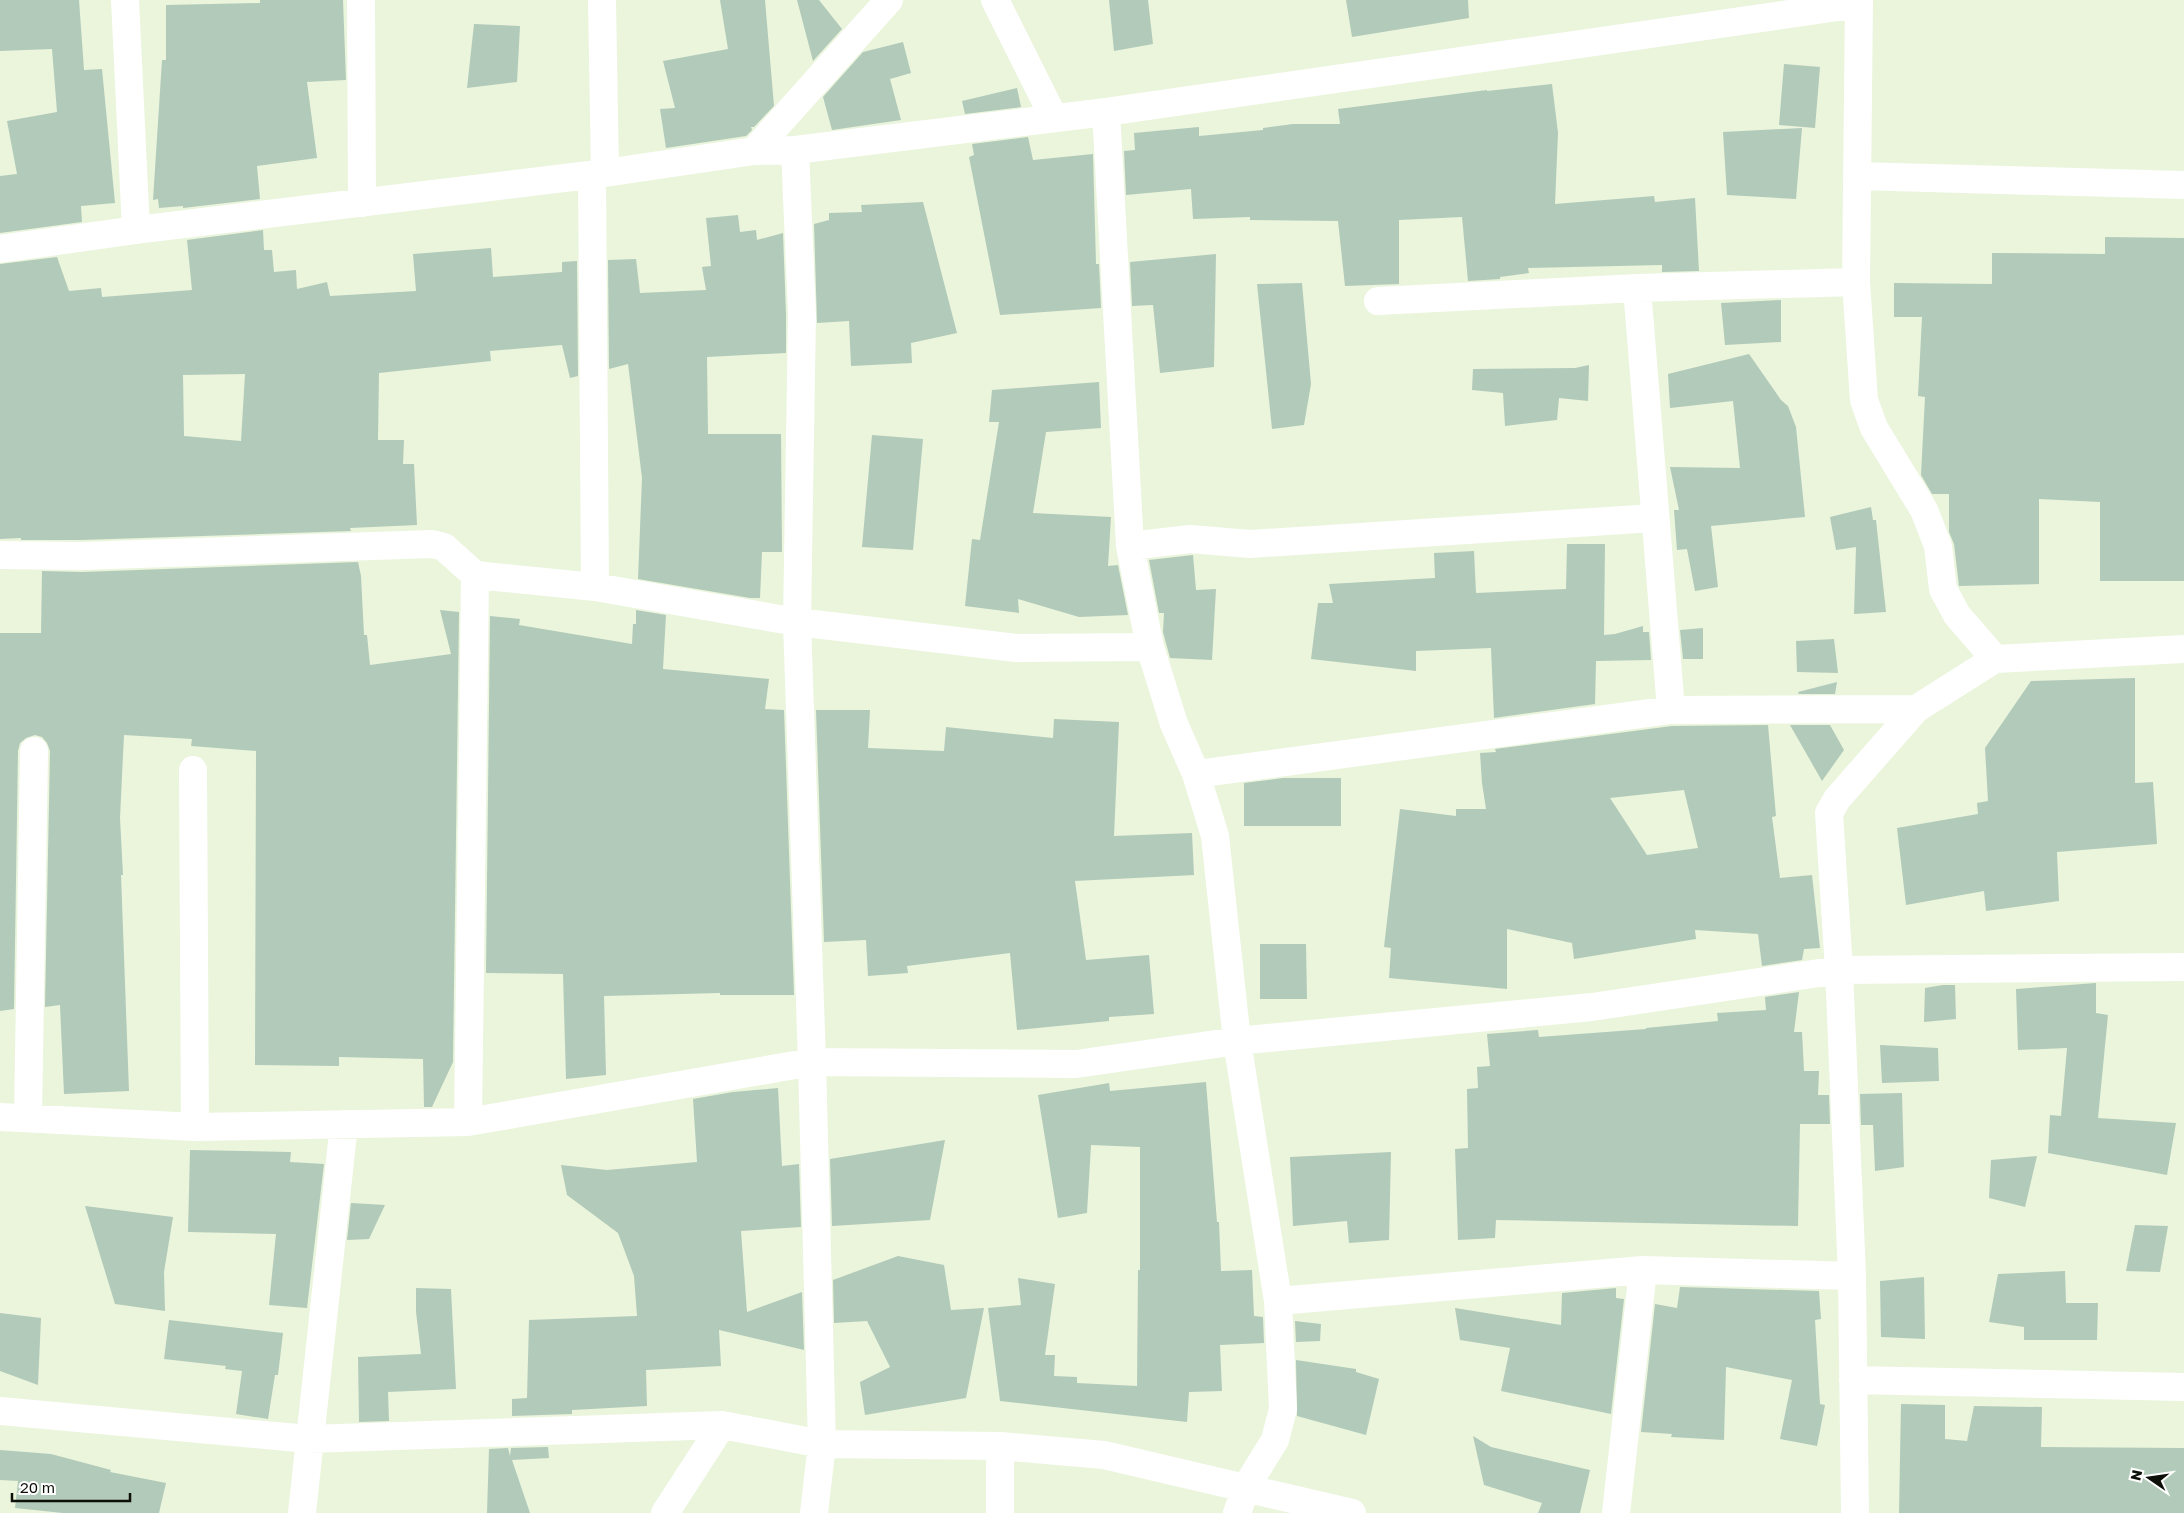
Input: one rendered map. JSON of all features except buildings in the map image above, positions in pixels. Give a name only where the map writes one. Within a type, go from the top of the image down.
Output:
[{"type":"street","points":[[126,0],[136,230]]},
{"type":"street","points":[[360,0],[362,203]]},
{"type":"street","points":[[595,587],[602,0]]},
{"type":"street","points":[[754,151],[888,0]]},
{"type":"street","points":[[995,0],[1054,118]]},
{"type":"street","points":[[0,249],[136,230],[599,174],[754,151],[795,150],[1106,112],[1860,2],[1856,282],[1864,400],[1874,428],[1924,510],[1938,546],[1943,590],[1957,615],[1995,659]]},
{"type":"street","points":[[1106,112],[1130,546],[1150,647],[1174,724],[1196,774],[1215,836],[1237,1041],[1278,1301],[1283,1409],[1274,1440],[1246,1487],[1237,1513]]},
{"type":"street","points":[[795,150],[802,314],[797,622],[812,1062],[822,1444],[814,1513]]},
{"type":"street","points":[[1857,176],[2184,185]]},
{"type":"street","points":[[1378,301],[1636,288],[1856,282]]},
{"type":"street","points":[[1636,288],[1671,710]]},
{"type":"street","points":[[1130,546],[1190,539],[1250,544],[1654,518]]},
{"type":"street","points":[[0,555],[82,556],[432,544],[444,547],[475,575],[595,587],[797,622],[1016,648],[1150,647]]},
{"type":"street","points":[[468,1122],[475,575]]},
{"type":"street","points":[[1855,1513],[1852,1276],[1839,970],[1829,813],[1837,799],[1916,708],[1995,659],[2184,649]]},
{"type":"street","points":[[1196,774],[1671,710],[1916,708]]},
{"type":"street","points":[[28,1118],[34,751]]},
{"type":"street","points":[[193,770],[194,1127]]},
{"type":"street","points":[[0,1117],[194,1127],[468,1122],[812,1062],[1076,1064],[1237,1041],[1592,1007],[1839,970],[2184,967]]},
{"type":"street","points":[[302,1513],[344,1124]]},
{"type":"street","points":[[1278,1301],[1643,1270],[1852,1276]]},
{"type":"street","points":[[1616,1513],[1643,1270]]},
{"type":"street","points":[[1853,1380],[2184,1387]]},
{"type":"street","points":[[0,1411],[309,1439],[722,1425],[822,1444],[1000,1446],[1104,1455],[1352,1513]]},
{"type":"street","points":[[665,1513],[722,1425]]},
{"type":"street","points":[[1000,1446],[1000,1513]]}]
